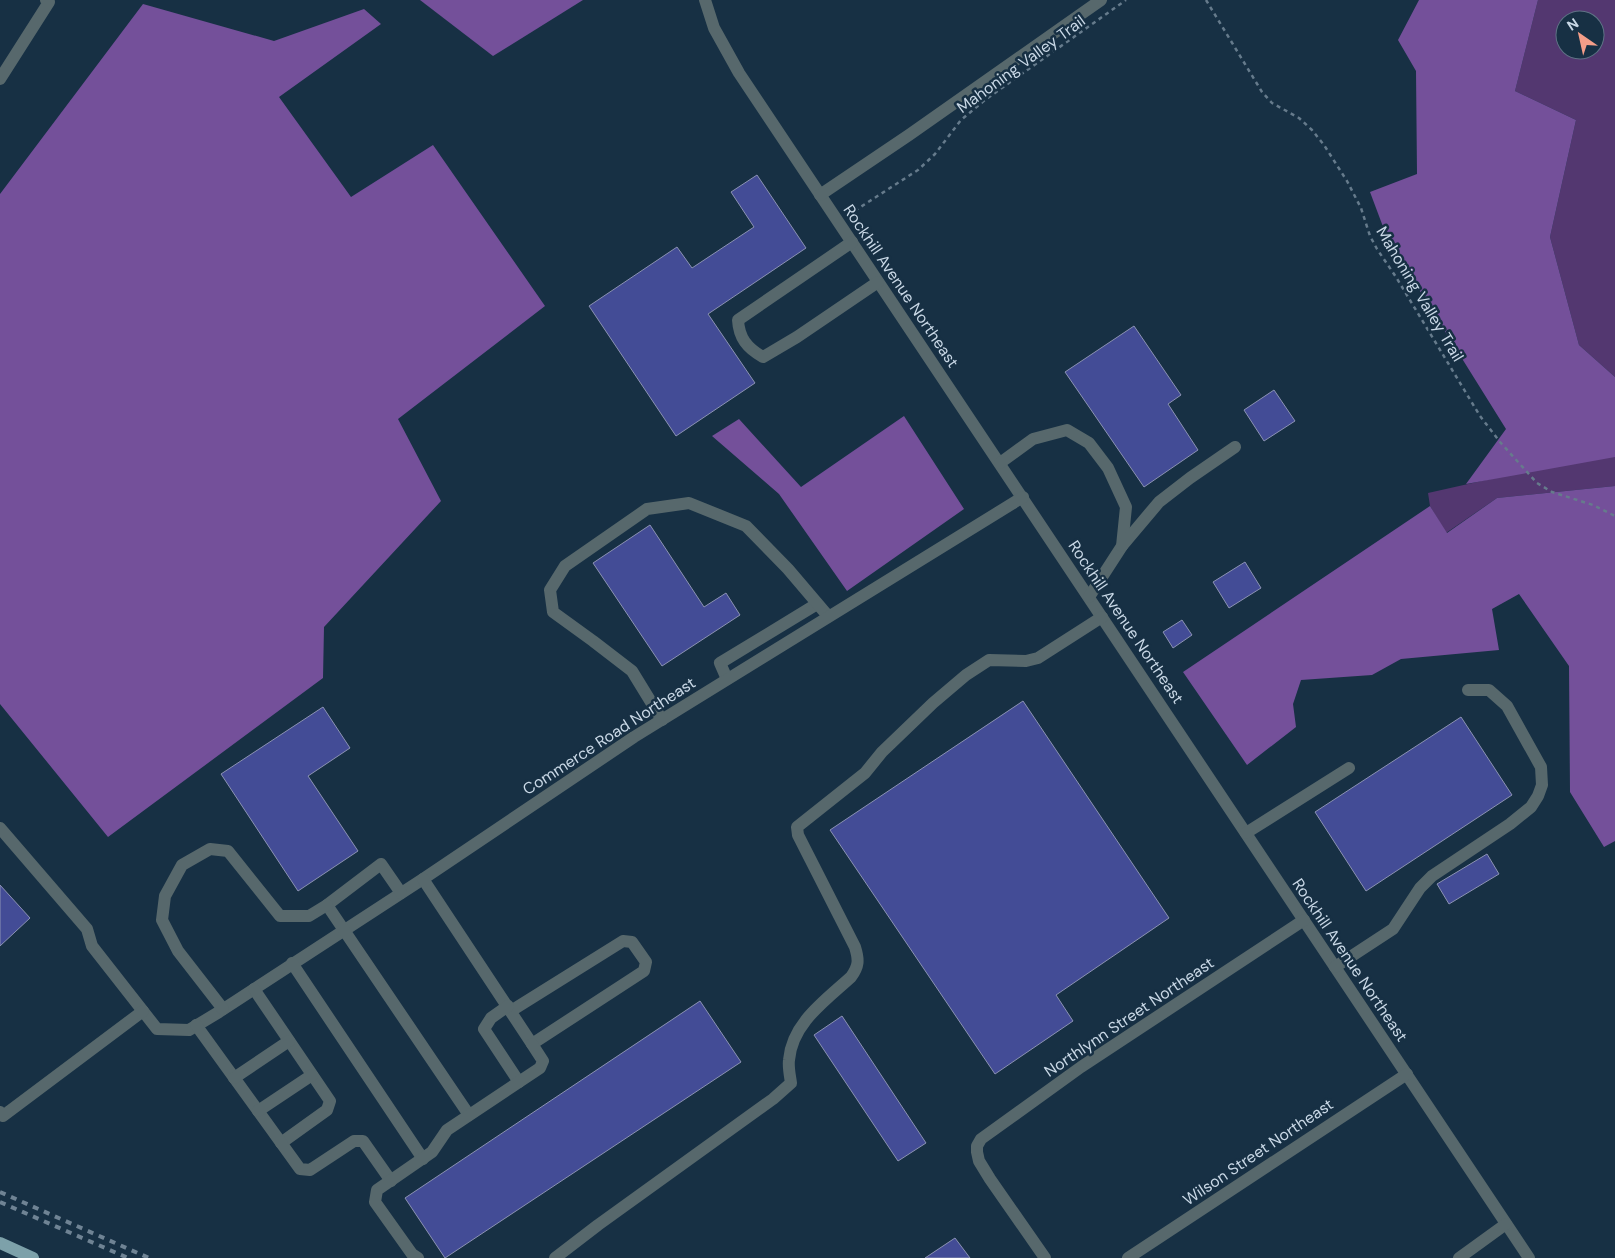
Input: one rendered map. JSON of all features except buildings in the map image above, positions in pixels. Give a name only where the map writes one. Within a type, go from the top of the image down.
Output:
[{"type":"main road","points":[[0,1243],[33,1258]]},
{"type":"street","points":[[0,79],[48,2],[46,0]]},
{"type":"street","name":"Rockhill Avenue Northeast","points":[[705,0],[714,28],[739,73],[1529,1258]]},
{"type":"street","points":[[820,195],[1101,0]]},
{"type":"street","points":[[852,242],[738,320],[739,332],[752,351],[763,357],[797,337],[878,282]]},
{"type":"street","points":[[1000,463],[1033,439],[1067,430],[1089,443],[1108,468],[1126,507],[1122,546]]},
{"type":"street","points":[[1089,597],[1122,546],[1160,502],[1190,478],[1235,447]]},
{"type":"street","name":"Commerce Road Northeast","points":[[143,1011],[157,1029],[189,1030],[423,879],[662,720],[1023,497]]},
{"type":"street","points":[[662,720],[632,671],[553,612],[550,590],[565,566],[647,509],[689,503],[746,526],[788,568],[828,616]]},
{"type":"street","points":[[727,679],[720,663],[817,604]]},
{"type":"street","points":[[555,1258],[773,1099],[790,1083],[788,1061],[794,1039],[807,1018],[851,977],[857,969],[859,962],[855,947],[798,835],[797,827],[865,773],[888,746],[933,703],[966,675],[989,660],[1026,661],[1038,658],[1102,617]]},
{"type":"street","points":[[1335,967],[1393,928],[1420,888],[1432,876],[1510,824],[1531,807],[1538,796],[1542,784],[1541,767],[1507,706],[1489,690],[1468,690]]},
{"type":"street","points":[[1246,833],[1349,768]]},
{"type":"street","points":[[0,828],[87,929],[92,946],[143,1011],[3,1116],[0,1112]]},
{"type":"street","points":[[221,1010],[178,951],[162,920],[165,896],[182,865],[210,849],[228,850],[280,916],[309,916],[327,905],[381,864],[401,893]]},
{"type":"street","points":[[418,1258],[412,1254],[376,1202],[377,1190],[432,1152],[447,1130],[540,1068],[543,1061],[423,879]]},
{"type":"street","points":[[327,905],[469,1115]]},
{"type":"street","name":"Northlynn Street Northeast","points":[[1045,1258],[979,1161],[977,1146],[981,1139],[1081,1067],[1304,920]]},
{"type":"street","points":[[518,1082],[484,1029],[491,1018],[510,1009],[623,941],[632,942],[646,962],[644,971],[532,1044]]},
{"type":"street","points":[[292,963],[423,1159]]},
{"type":"street","points":[[254,989],[330,1101],[327,1110],[281,1143]]},
{"type":"street","points":[[196,1025],[300,1169],[310,1170],[354,1141],[363,1140],[391,1181]]},
{"type":"street","points":[[234,1078],[289,1041]]},
{"type":"street","name":"Wilson Street Northeast","points":[[1128,1258],[1407,1074]]},
{"type":"street","points":[[258,1111],[312,1075]]},
{"type":"street","points":[[1458,1258],[1506,1224]]},
{"type":"path","name":"Mahoning Valley Trail","points":[[838,222],[918,170],[935,154],[961,120],[1126,0]]},
{"type":"path","name":"Mahoning Valley Trail","points":[[1206,0],[1262,92],[1272,103],[1299,118],[1312,130],[1338,167],[1361,208],[1370,236],[1377,249],[1480,416],[1500,442],[1537,483],[1552,492],[1593,505],[1615,516]]},
{"type":"shaded area","points":[[420,0],[583,0],[493,56]]},
{"type":"shaded area","points":[[1419,0],[1538,0],[1515,91],[1576,120],[1550,237],[1579,345],[1615,377],[1615,457],[1466,484],[1506,429],[1388,240],[1370,192],[1417,174],[1416,71],[1398,40]]},
{"type":"shaded area","points":[[1538,0],[1615,0],[1615,377],[1579,345],[1550,237],[1576,120],[1515,91]]},
{"type":"shaded area","points":[[143,4],[274,41],[364,9],[381,24],[279,97],[351,197],[433,145],[545,306],[398,419],[441,501],[324,627],[323,678],[108,837],[0,704],[0,194]]},
{"type":"shaded area","points":[[904,416],[964,509],[847,591],[779,494],[712,436],[739,419],[801,487]]},
{"type":"shaded area","points":[[1615,456],[1615,486],[1497,498],[1446,533],[1430,506],[1428,493],[1539,468]]},
{"type":"shaded area","points":[[1615,486],[1615,841],[1604,847],[1570,792],[1569,666],[1519,594],[1492,609],[1499,650],[1401,659],[1372,675],[1301,680],[1293,704],[1296,727],[1247,765],[1183,672],[1430,506],[1447,533],[1497,498]]},
{"type":"railway","points":[[0,1192],[149,1258]]},
{"type":"railway","points":[[0,1202],[128,1258]]}]
